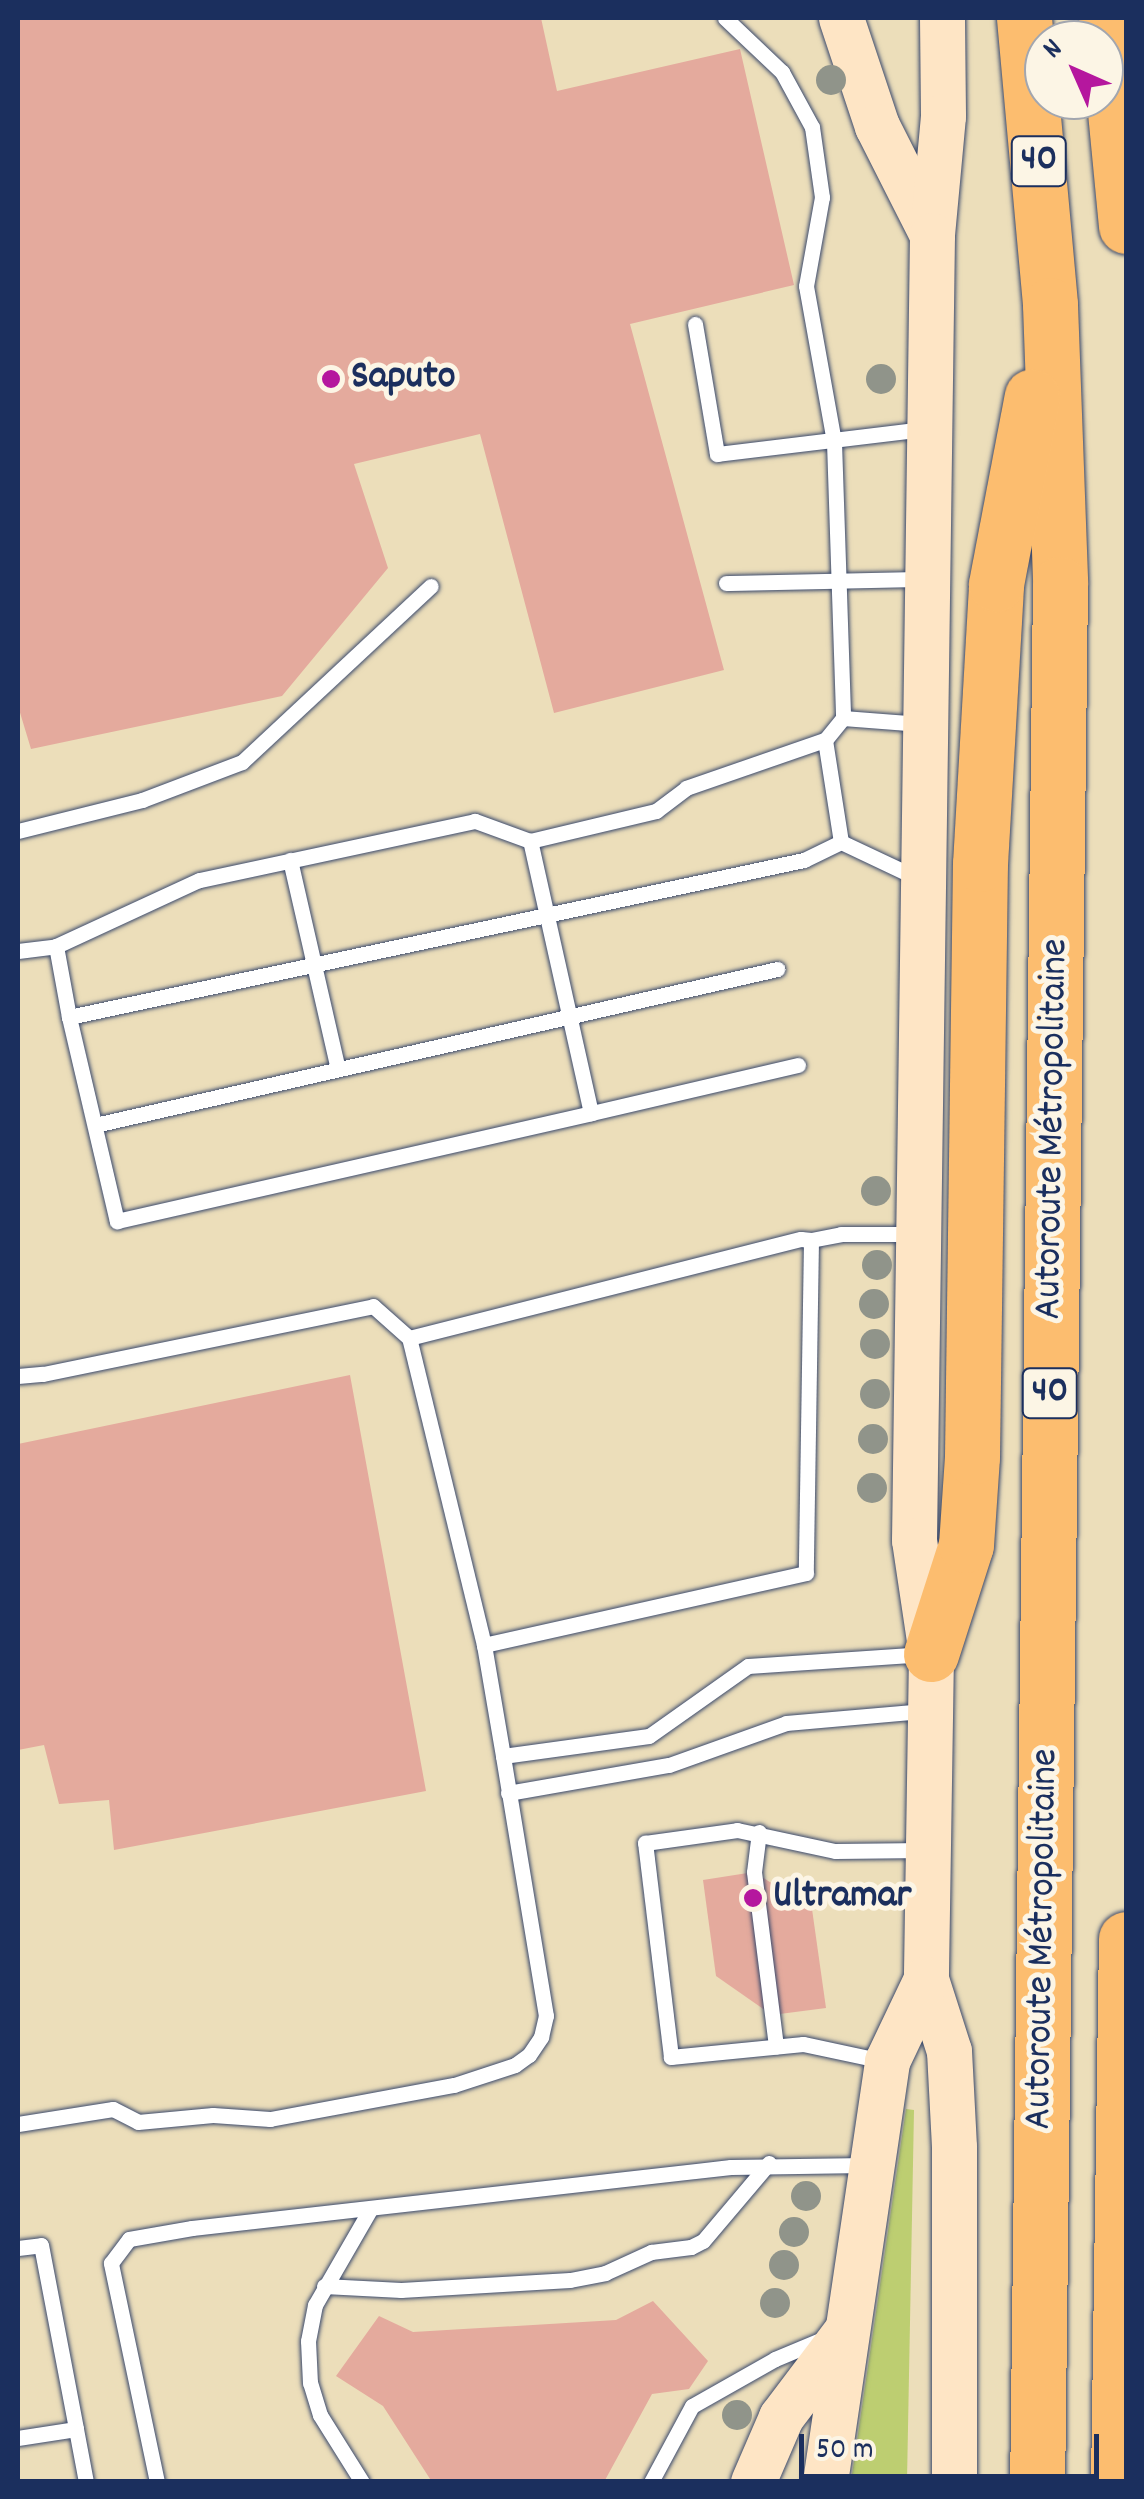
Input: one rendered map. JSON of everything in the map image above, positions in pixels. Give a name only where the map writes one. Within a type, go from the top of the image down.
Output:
[{"type":"highway","name":"Autoroute Métropolitaine","points":[[1024,18],[1050,305],[1060,638],[1037,2482]]},
{"type":"highway","name":"40","points":[[1106,18],[1126,226]]},
{"type":"highway","points":[[932,1654],[966,1545],[972,1457],[980,864],[996,584],[1050,305]]},
{"type":"highway","name":"Autoroute Métropolitaine","points":[[1118,2482],[1126,1939]]},
{"type":"main road","points":[[841,18],[876,126],[932,234]]},
{"type":"main road","points":[[942,18],[943,116],[932,234],[914,1540],[932,1654],[926,1980],[950,2050],[954,2482]]},
{"type":"main road","points":[[825,2482],[887,2062],[926,1980]]},
{"type":"main road","points":[[753,2482],[781,2417],[848,2329]]},
{"type":"lane","points":[[18,950],[56,946],[199,880],[290,860],[475,821],[530,841],[656,811],[686,788],[825,740],[843,718],[834,442],[806,286],[822,197],[812,127],[782,72],[725,18]]},
{"type":"lane","points":[[695,324],[717,454],[929,428]]},
{"type":"lane","points":[[726,584],[838,577],[926,579]]},
{"type":"lane","points":[[18,831],[142,800],[242,762],[432,586]]},
{"type":"lane","points":[[843,718],[924,724]]},
{"type":"lane","points":[[825,740],[841,842]]},
{"type":"lane","points":[[530,841],[591,1113]]},
{"type":"lane","points":[[841,842],[921,880]]},
{"type":"lane","points":[[69,1018],[804,860],[841,842]]},
{"type":"lane","points":[[290,860],[338,1069]]},
{"type":"lane","points":[[56,946],[69,1018],[118,1221],[798,1066]]},
{"type":"lane","points":[[95,1126],[777,969]]},
{"type":"lane","points":[[410,1338],[782,1244],[840,1234],[916,1234]]},
{"type":"lane","points":[[484,1645],[806,1573],[810,1240]]},
{"type":"lane","points":[[18,1376],[44,1374],[373,1306],[410,1338],[484,1645],[546,2016],[541,2037],[515,2065],[454,2085],[270,2119],[213,2114],[138,2122],[112,2108],[18,2124]]},
{"type":"lane","points":[[503,1756],[649,1736],[748,1666],[873,1654],[932,1654]]},
{"type":"lane","points":[[508,1793],[669,1764],[786,1722],[932,1711]]},
{"type":"lane","points":[[887,2062],[817,2046],[776,2046],[672,2057],[645,1843],[737,1830],[835,1852],[929,1850]]},
{"type":"lane","points":[[759,1832],[754,1872],[776,2046]]},
{"type":"lane","points":[[158,2482],[111,2263],[118,2248],[144,2234],[769,2163],[872,2165]]},
{"type":"lane","points":[[324,2286],[401,2290],[570,2280],[605,2273],[651,2252],[690,2248],[702,2241],[769,2163]]},
{"type":"lane","points":[[362,2482],[320,2415],[310,2383],[308,2342],[324,2286],[371,2208]]},
{"type":"lane","points":[[18,2248],[41,2245],[86,2482]]},
{"type":"lane","points":[[651,2482],[692,2406],[775,2359],[848,2329]]},
{"type":"lane","points":[[18,2438],[76,2429]]},
{"type":"green space","points":[[906,2109],[914,2110],[907,2481],[851,2481]]},
{"type":"building","name":"Saputo","points":[[18,18],[541,18],[557,91],[740,49],[794,285],[630,324],[724,670],[554,713],[480,434],[354,464],[388,568],[282,696],[31,749],[18,706]]},
{"type":"building","points":[[350,1375],[426,1791],[114,1850],[109,1800],[59,1804],[44,1745],[18,1750],[18,1444]]},
{"type":"building","points":[[754,1872],[812,1909],[826,2008],[772,2015],[716,1976],[703,1880]]},
{"type":"building","points":[[653,2301],[708,2361],[689,2389],[652,2394],[604,2482],[432,2482],[383,2406],[336,2376],[379,2316],[413,2332],[616,2320]]},
{"type":"place","name":"Saputo","points":[[331,379]]},
{"type":"place","name":"Ultramar","points":[[753,1898]]}]
